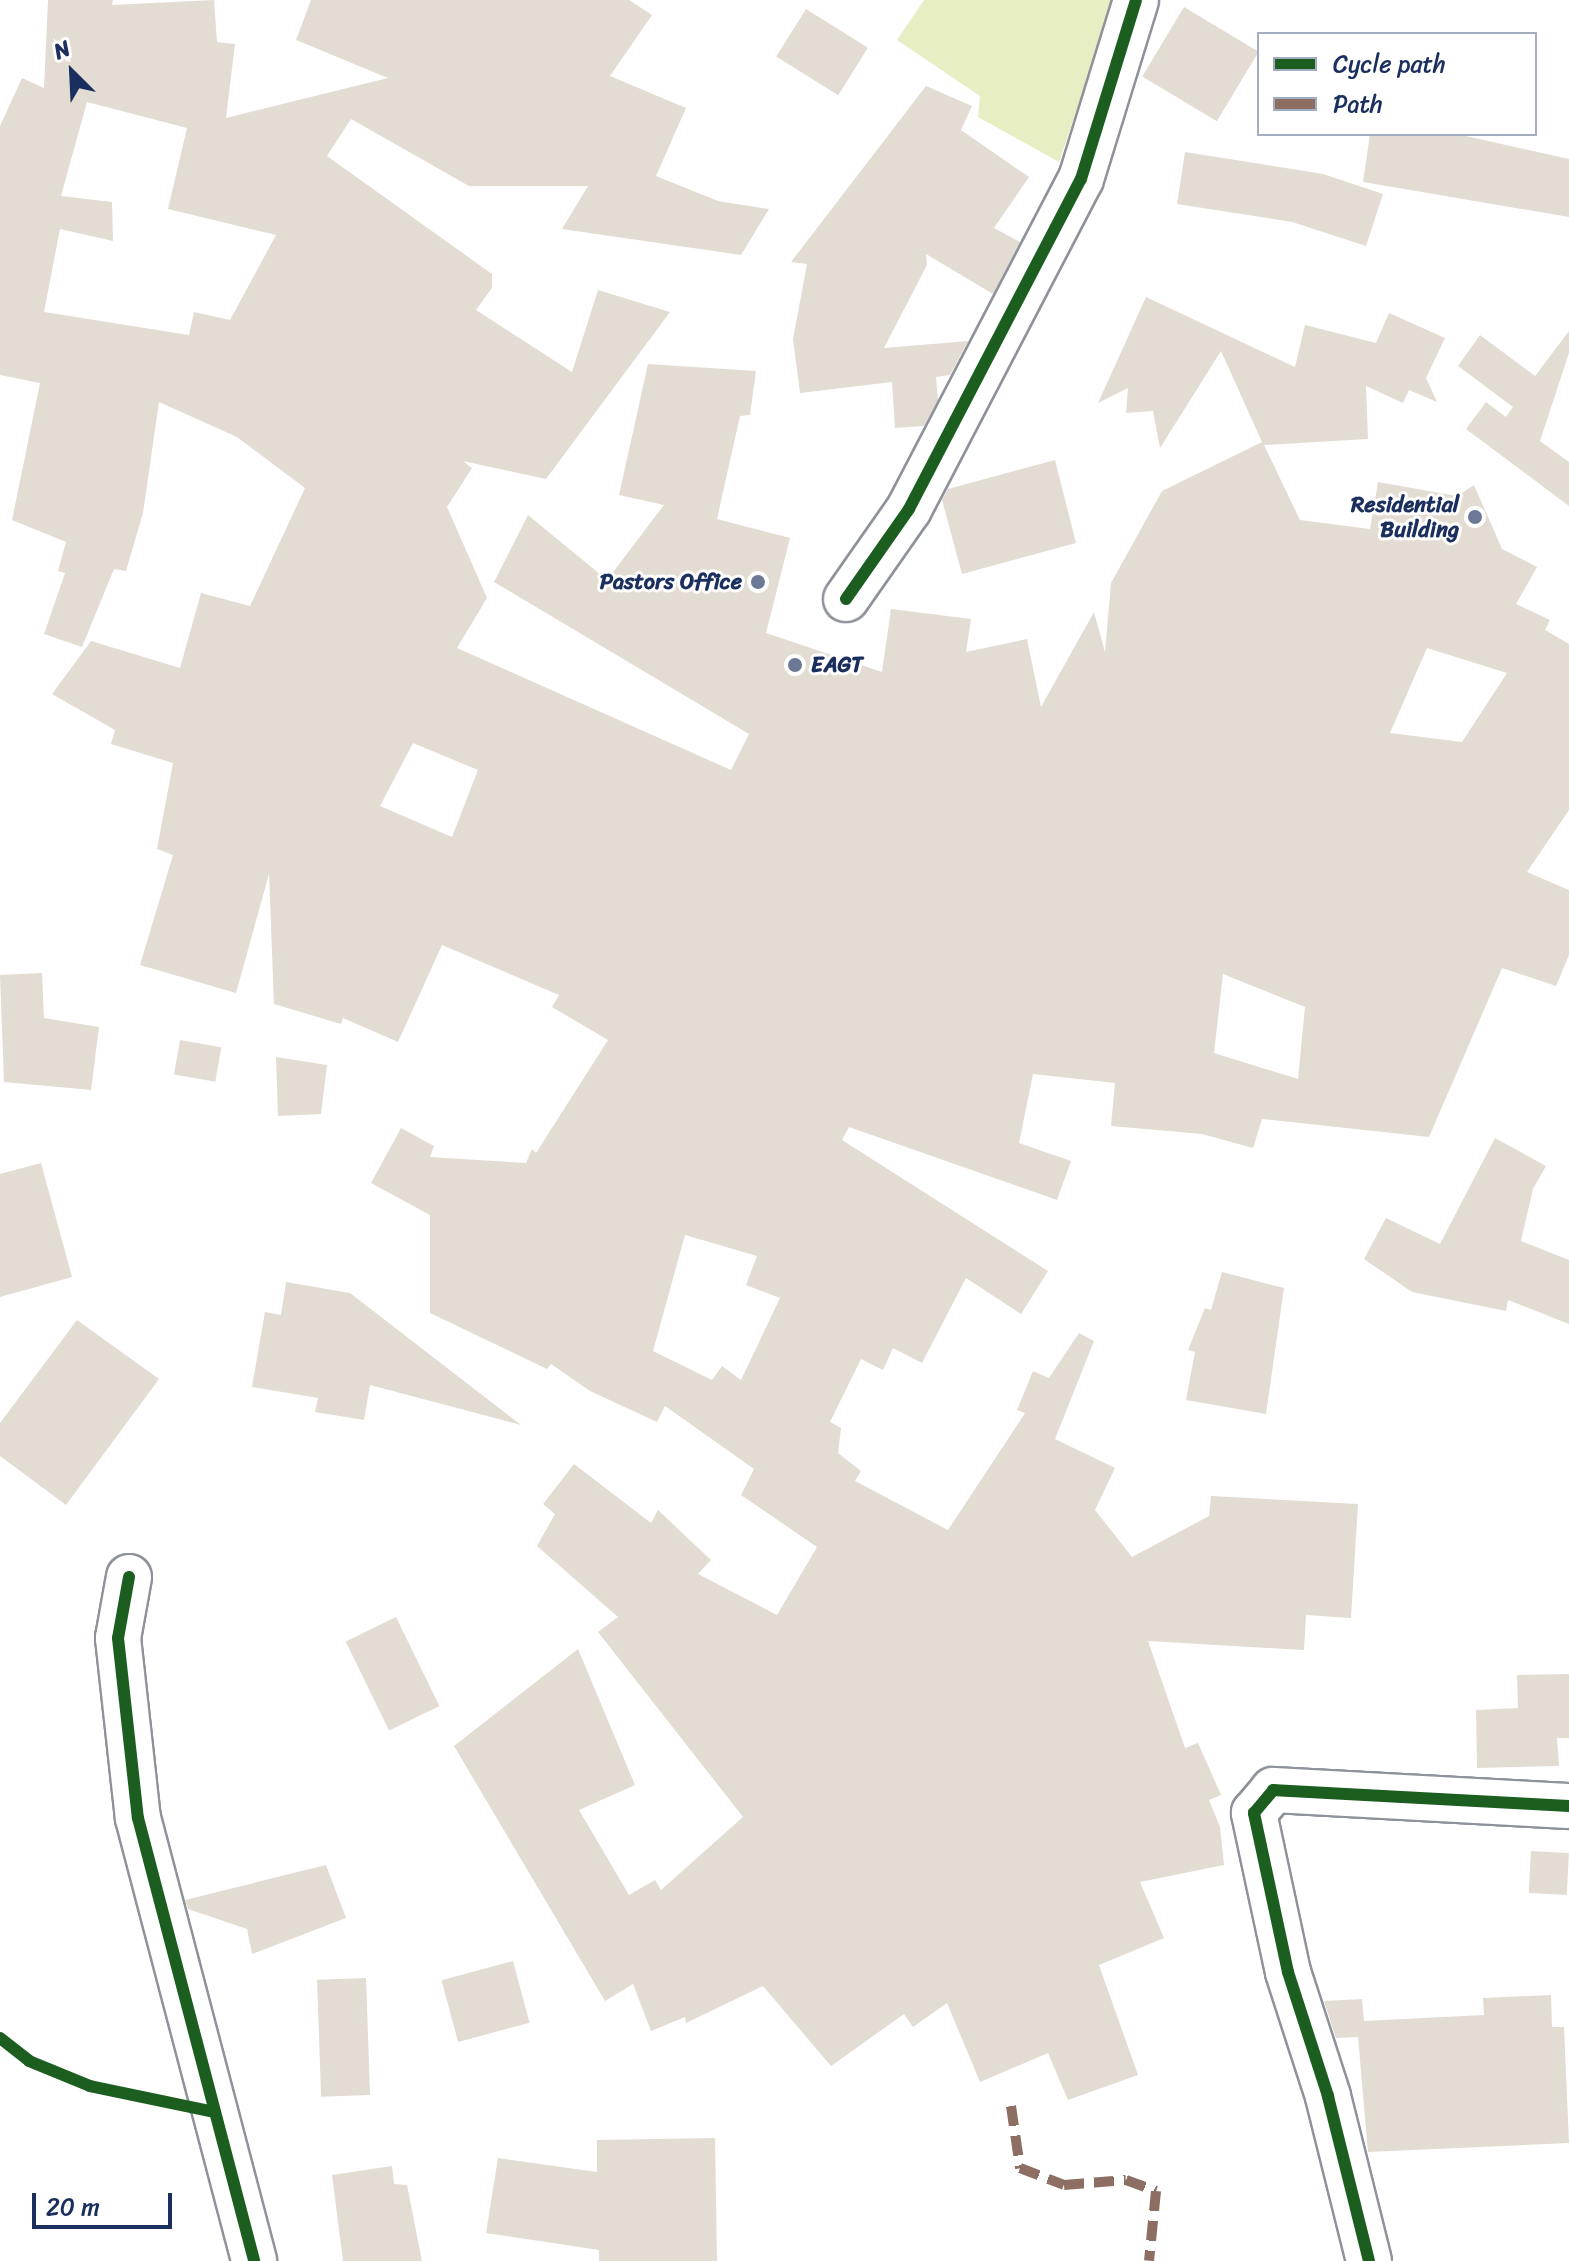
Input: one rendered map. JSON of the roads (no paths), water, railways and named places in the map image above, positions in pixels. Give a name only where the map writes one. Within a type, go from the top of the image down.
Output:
[{"type":"street","points":[[846,599],[909,509],[1081,179],[1136,0]]},
{"type":"street","points":[[129,1577],[118,1638],[138,1818],[254,2261]]},
{"type":"street","points":[[1369,2261],[1253,1826],[1258,1803],[1273,1790],[1569,1806]]},
{"type":"place","name":"Residential Building","points":[[1475,517]]},
{"type":"place","name":"Pastors Office","points":[[758,582]]},
{"type":"place","name":"EAGT","points":[[795,665]]}]
